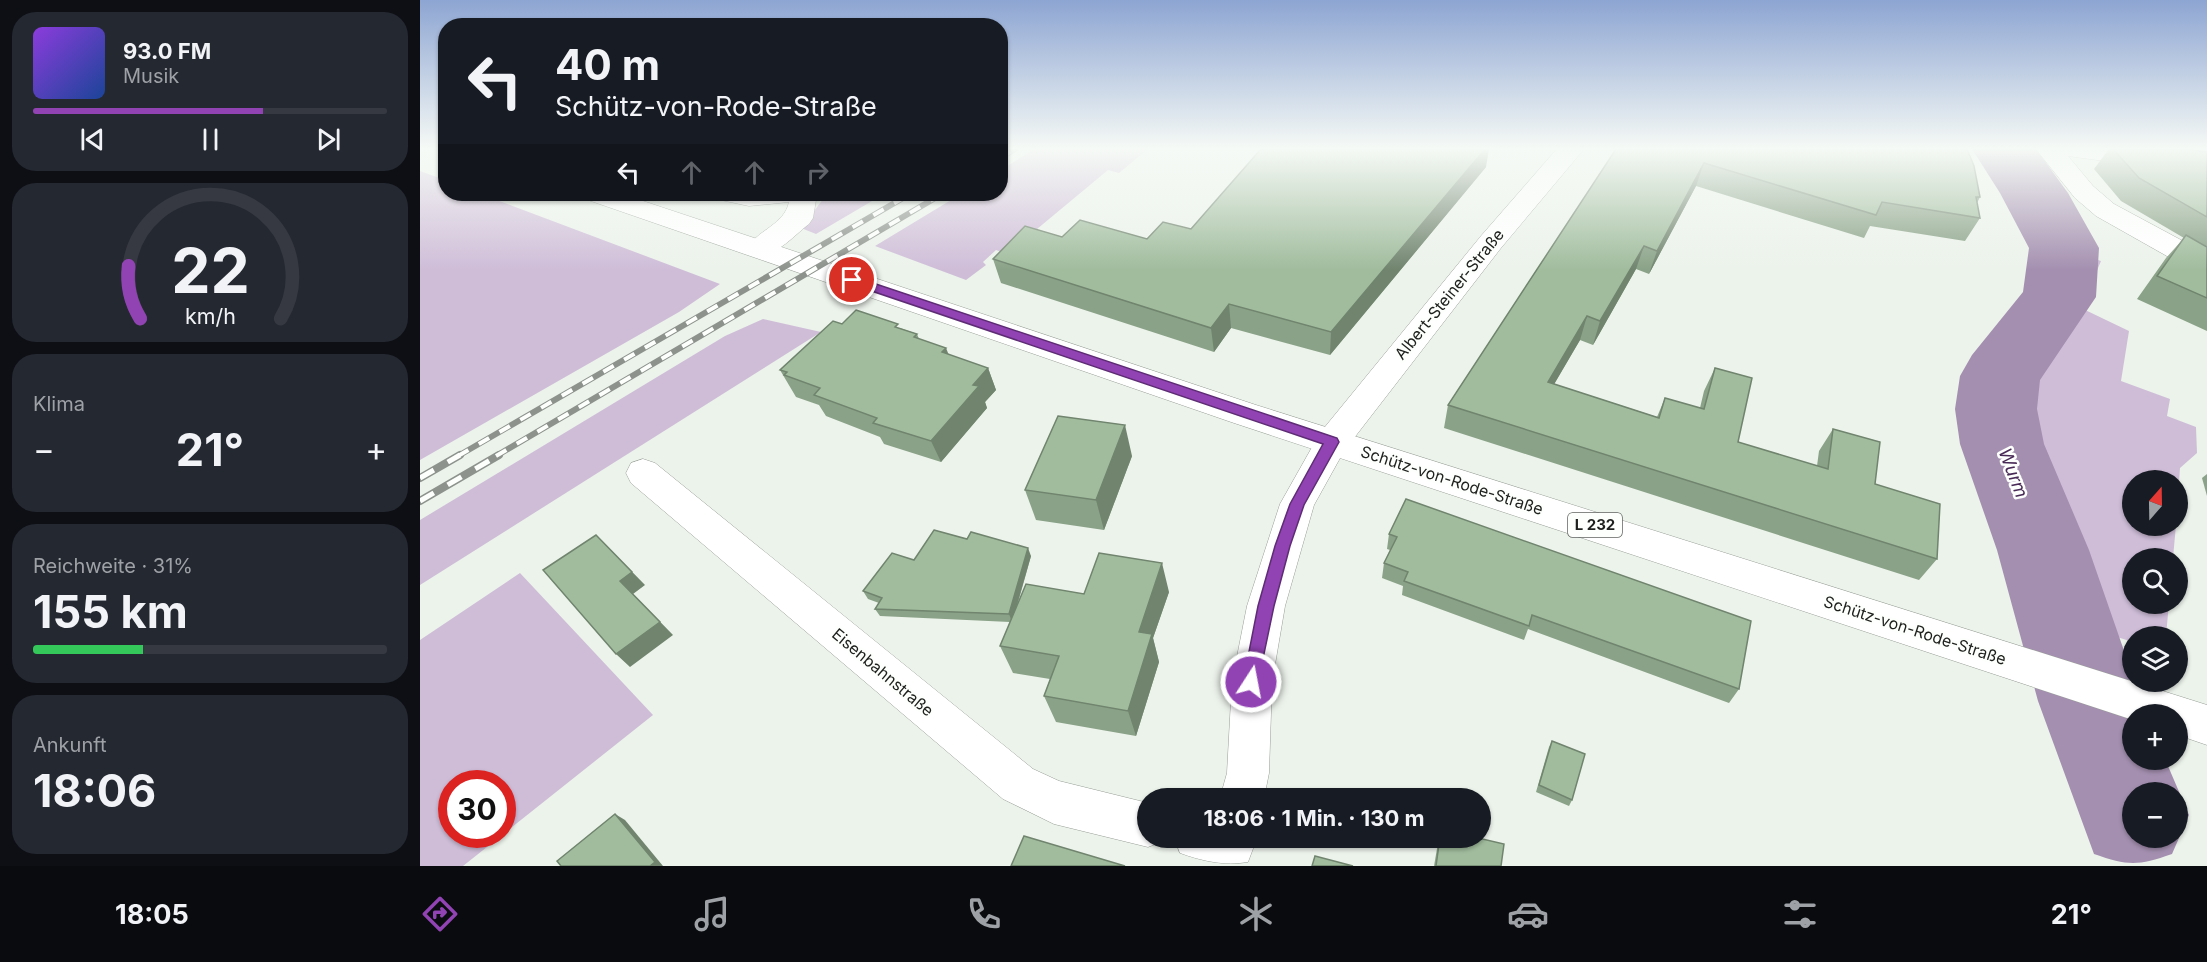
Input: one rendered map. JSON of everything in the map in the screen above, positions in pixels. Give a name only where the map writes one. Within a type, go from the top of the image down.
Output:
[{"type":"street","name":"Albert-Steiner-Straße","points":[[1244,788],[1248,773],[1251,682],[1266,606],[1297,504],[1332,442],[1491,242],[1536,189]]},
{"type":"street","points":[[2082,189],[2104,210],[2207,266]]},
{"type":"street","name":"Schütz-von-Rode-Straße","points":[[618,201],[1332,442],[2142,704]]},
{"type":"street","points":[[761,248],[799,218],[803,201]]},
{"type":"street","name":"Eisenbahnstraße","points":[[643,473],[1018,784],[1054,802],[1137,822]]},
{"type":"street","points":[[2188,719],[2207,725]]},
{"type":"shaded area","points":[[420,189],[438,189],[438,201],[500,201],[720,284],[679,312],[420,460]]},
{"type":"shaded area","points":[[1008,189],[1085,189],[1007,254],[996,250],[983,262],[986,265],[966,280],[875,246],[949,201],[1008,201]]},
{"type":"shaded area","points":[[822,201],[872,201],[816,234],[801,228]]},
{"type":"shaded area","points":[[2056,246],[2101,261],[2081,308],[2129,331],[2121,381],[2170,399],[2167,416],[2196,427],[2197,453],[2180,470],[2122,470],[2122,536],[2175,536],[2174,548],[2122,548],[2122,614],[2168,614],[2167,626],[2122,626],[2122,639],[2014,605],[1982,486],[1962,438],[1964,396],[1989,343],[2034,286]]},
{"type":"shaded area","points":[[763,319],[821,332],[420,585],[420,520],[725,336]]},
{"type":"shaded area","points":[[520,573],[653,715],[516,824],[516,770],[438,770],[438,848],[486,848],[463,866],[420,866],[420,640]]},
{"type":"building","points":[[1226,189],[1451,189],[1331,332],[1229,304],[1211,328],[993,259],[1025,226],[1062,237],[1080,220],[1147,239],[1163,222],[1191,229]]},
{"type":"building","points":[[1589,189],[1690,189],[1657,251],[1644,246],[1600,321],[1587,316],[1548,382],[1659,418],[1665,398],[1704,409],[1715,368],[1752,378],[1738,442],[1828,469],[1833,429],[1880,442],[1875,484],[1940,504],[1937,559],[1448,405]]},
{"type":"building","points":[[1791,189],[1979,189],[1980,197],[1976,197],[1980,218],[1882,202],[1876,215]]},
{"type":"building","points":[[2159,189],[2207,189],[2207,217]]},
{"type":"building","points":[[2186,235],[2207,247],[2207,298],[2157,276]]},
{"type":"building","points":[[856,310],[898,324],[895,327],[917,334],[914,337],[946,348],[942,352],[988,368],[973,385],[979,386],[931,441],[873,423],[877,418],[814,395],[820,388],[784,375],[787,372],[780,370],[833,321],[842,324]]},
{"type":"building","points":[[1058,416],[1125,425],[1096,500],[1025,490]]},
{"type":"building","points":[[1406,499],[1751,621],[1739,689],[1532,615],[1529,626],[1404,581],[1408,572],[1384,563],[1397,537],[1389,534]]},
{"type":"building","points":[[934,530],[967,539],[971,532],[1028,548],[1009,614],[875,609],[882,598],[863,591],[892,553],[914,560]]},
{"type":"building","points":[[596,535],[632,572],[620,581],[660,622],[616,654],[543,570]]},
{"type":"building","points":[[1099,553],[1162,563],[1139,632],[1152,634],[1128,711],[1044,696],[1059,656],[1000,646],[1026,584],[1084,594]]},
{"type":"building","points":[[1552,741],[1585,754],[1572,800],[1539,785]]},
{"type":"building","points":[[615,814],[655,862],[650,866],[561,866],[557,861]]},
{"type":"building","points":[[1024,836],[1125,866],[1011,866]]},
{"type":"building","points":[[1491,841],[1504,844],[1501,866],[1436,866],[1438,848],[1491,848]]},
{"type":"building","points":[[1315,856],[1353,866],[1312,866]]},
{"type":"waterway","name":"Wurm","points":[[2032,189],[2064,248],[2059,297],[2000,376],[1996,409],[2002,444],[2043,550],[2089,701],[2122,786]]},
{"type":"railway","points":[[458,456],[898,201]]},
{"type":"railway","points":[[496,456],[930,201]]},
{"type":"railway","points":[[420,478],[460,455]]},
{"type":"railway","points":[[420,501],[499,455]]},
{"type":"route","points":[[852,280],[1332,442],[1297,504],[1266,606],[1251,682]]}]
